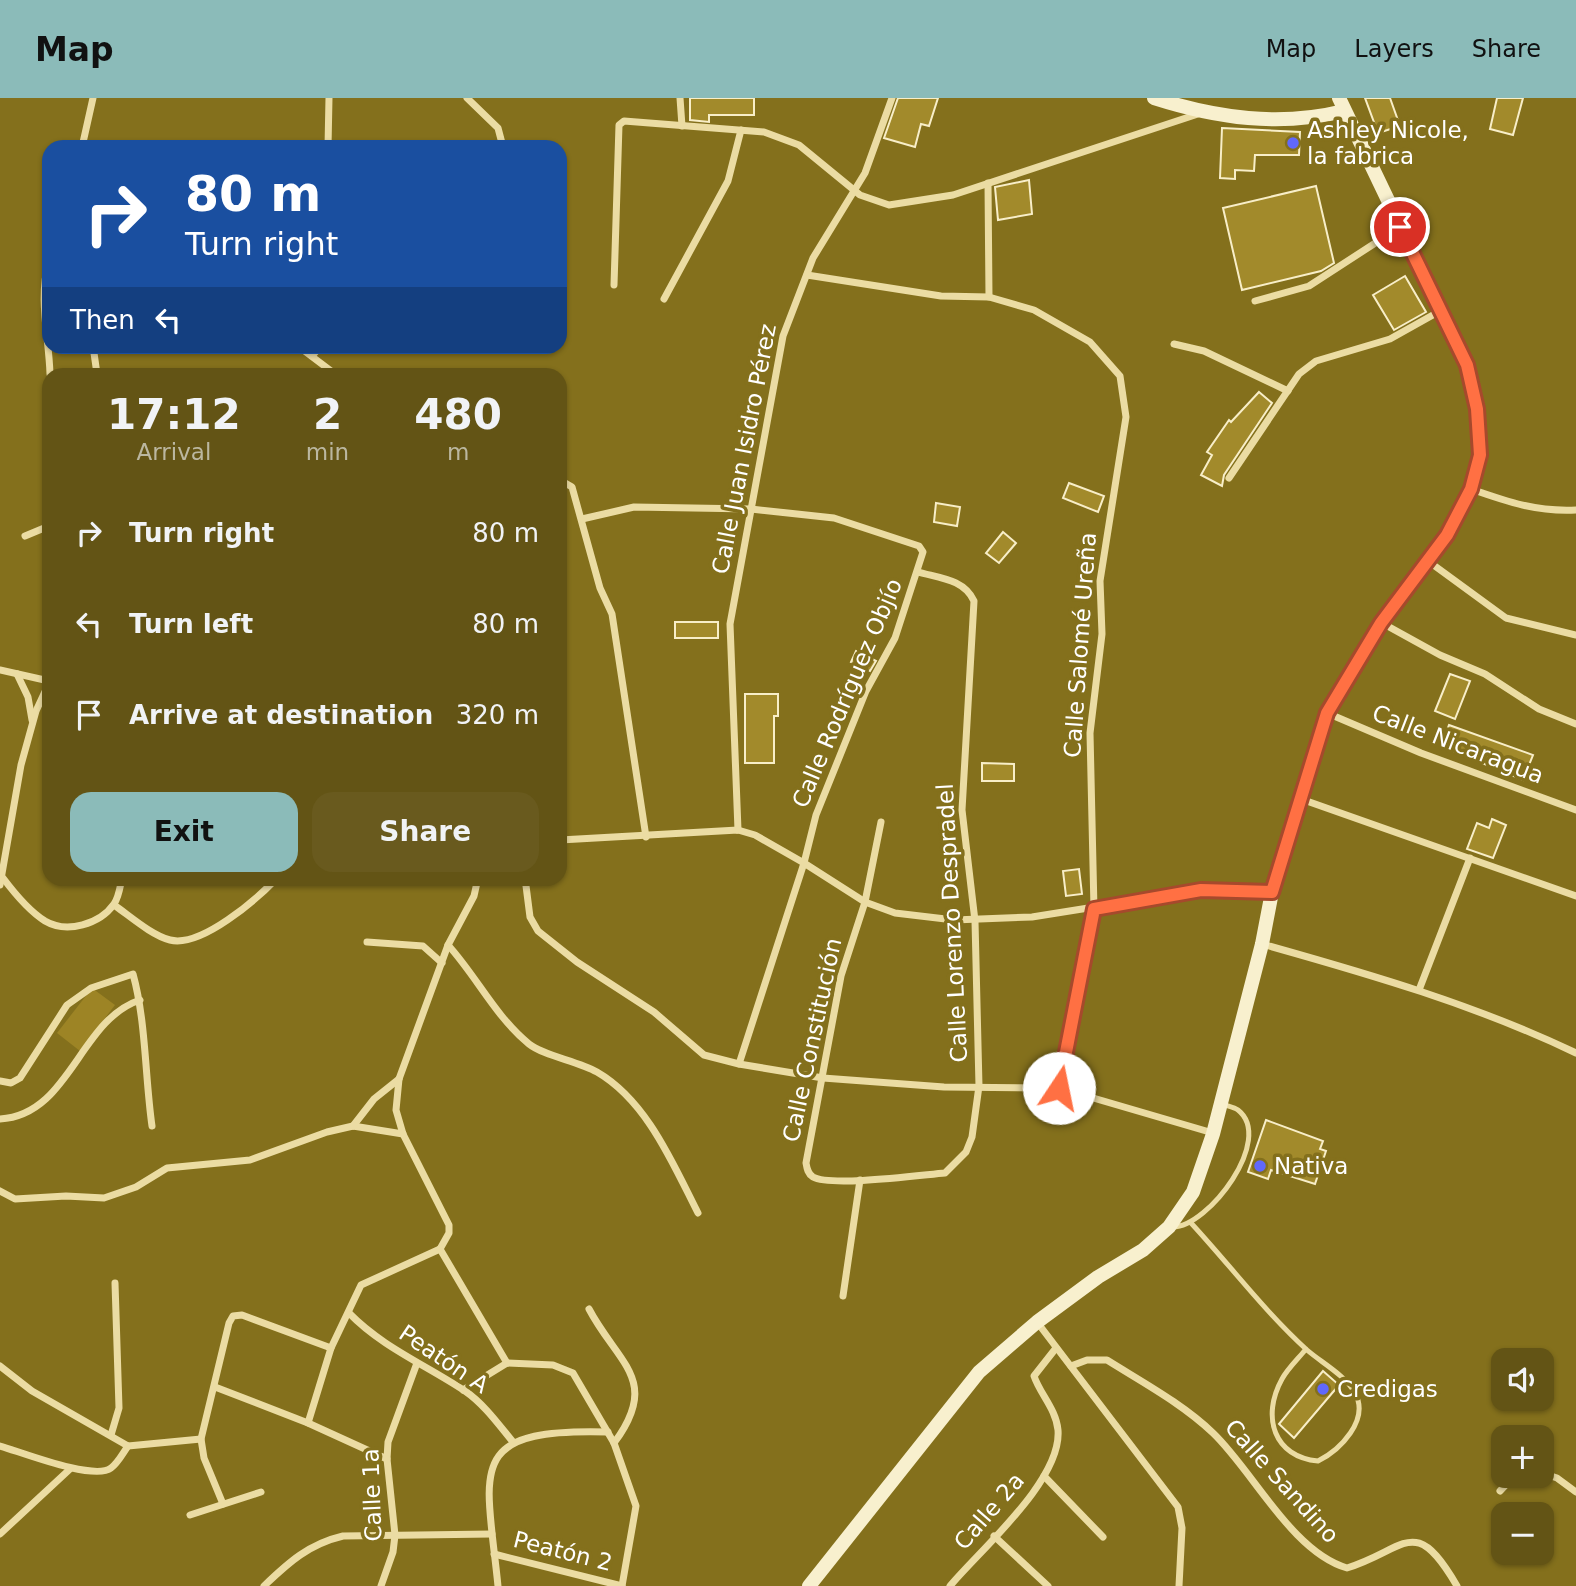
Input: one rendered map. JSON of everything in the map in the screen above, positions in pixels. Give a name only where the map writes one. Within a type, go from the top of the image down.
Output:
[{"type":"main road","points":[[810,1586],[979,1372],[1037,1322],[1098,1277],[1143,1250],[1169,1227],[1193,1192],[1221,1104],[1262,944],[1272,892],[1327,713],[1381,623],[1447,535],[1471,489],[1480,455],[1477,409],[1467,365],[1341,104],[1316,118],[1282,120],[1202,113],[1154,98]]},
{"type":"street","points":[[84,140],[93,98]]},
{"type":"street","points":[[328,98],[328,140]]},
{"type":"street","points":[[467,98],[498,128],[501,140]]},
{"type":"street","points":[[680,98],[682,126]]},
{"type":"street","name":"Calle Juan Isidro Pérez","points":[[738,830],[730,624],[783,336],[807,275],[854,187],[865,173],[892,98]]},
{"type":"street","points":[[614,285],[621,122],[764,132],[799,145],[854,187],[860,195],[889,205],[953,195],[1202,113]]},
{"type":"street","points":[[664,299],[728,181],[741,130]]},
{"type":"street","points":[[988,183],[989,297]]},
{"type":"street","points":[[1255,301],[1309,286],[1400,227]]},
{"type":"street","name":"Calle Salomé Ureña","points":[[807,275],[941,296],[989,297],[1034,310],[1090,342],[1121,376],[1126,417],[1100,582],[1102,634],[1090,733],[1094,909],[1059,1088]]},
{"type":"street","points":[[1229,478],[1299,374],[1315,361],[1390,339],[1441,311]]},
{"type":"street","points":[[1174,344],[1204,351],[1288,391]]},
{"type":"street","points":[[310,354],[328,368]]},
{"type":"street","points":[[567,484],[572,486],[600,588],[612,614],[646,836]]},
{"type":"street","points":[[1471,489],[1546,512],[1576,510]]},
{"type":"street","name":"Calle Rodríguez Objío","points":[[582,519],[634,507],[751,509],[834,518],[919,546],[923,558],[895,638],[866,691],[816,815],[804,863],[739,1065]]},
{"type":"street","points":[[25,536],[42,529]]},
{"type":"street","points":[[1428,561],[1506,618],[1576,635]]},
{"type":"street","name":"Calle Lorenzo Despradel","points":[[860,1180],[945,1173],[966,1152],[972,1136],[979,1086],[975,921],[962,810],[974,601],[969,589],[918,572]]},
{"type":"street","points":[[1381,623],[1440,655],[1485,674],[1539,709],[1576,724]]},
{"type":"street","points":[[0,670],[42,680]]},
{"type":"street","points":[[16,674],[28,697],[33,724]]},
{"type":"street","points":[[42,700],[21,765],[2,882],[47,923],[73,927],[98,920],[114,905],[120,886]]},
{"type":"street","name":"Calle Nicaragua","points":[[1327,713],[1421,753],[1576,810]]},
{"type":"street","points":[[1301,799],[1576,896]]},
{"type":"street","name":"Calle Constitución","points":[[860,1180],[816,1179],[808,1173],[806,1163],[841,976],[864,902],[881,822]]},
{"type":"street","points":[[567,840],[738,830],[755,835],[804,863],[864,902],[895,913],[975,921],[1094,909],[1201,890],[1272,892]]},
{"type":"street","points":[[1419,990],[1470,858]]},
{"type":"street","points":[[114,905],[169,940],[182,941],[197,937],[256,899],[269,886]]},
{"type":"street","points":[[308,1423],[331,1348],[361,1285],[440,1249],[449,1233],[449,1225],[402,1134],[396,1110],[400,1079],[448,946],[476,886]]},
{"type":"street","points":[[526,886],[530,917],[538,931],[578,962],[654,1012],[695,1049],[739,1065],[823,1078],[1059,1088],[1213,1133]]},
{"type":"street","points":[[367,942],[423,946],[442,963]]},
{"type":"street","points":[[1262,944],[1419,990],[1576,1053]]},
{"type":"street","points":[[448,946],[467,967],[494,1008],[531,1046],[582,1063],[616,1083],[661,1140],[698,1213]]},
{"type":"street","points":[[0,1081],[12,1083],[20,1078],[67,1005],[91,988],[133,974],[140,1000],[144,1067],[152,1126]]},
{"type":"street","points":[[0,1119],[19,1118],[56,1091],[87,1046],[123,1006],[140,1000]]},
{"type":"street","points":[[353,1126],[374,1099],[400,1079]]},
{"type":"street","points":[[0,1191],[15,1199],[66,1196],[104,1198],[136,1187],[167,1168],[250,1160],[327,1132],[353,1126],[402,1134]]},
{"type":"street","points":[[844,1296],[860,1180]]},
{"type":"street","points":[[440,1249],[507,1363]]},
{"type":"street","points":[[111,1435],[119,1408],[116,1283]]},
{"type":"street","points":[[589,1309],[601,1333],[629,1367],[637,1398],[629,1424],[614,1443]]},
{"type":"street","name":"Peatón A","points":[[349,1313],[362,1326],[463,1390],[490,1415],[513,1442]]},
{"type":"street","points":[[223,1504],[204,1458],[201,1439],[229,1322],[233,1316],[242,1315],[331,1348]]},
{"type":"street","points":[[1037,1322],[1178,1507],[1182,1528],[1180,1586]]},
{"type":"street","name":"Calle 2a","points":[[950,1586],[1023,1506],[1044,1476],[1056,1450],[1056,1417],[1034,1374],[1056,1348]]},
{"type":"street","name":"Calle Sandino","points":[[1071,1366],[1087,1360],[1107,1360],[1213,1432],[1283,1517],[1333,1564],[1347,1568],[1400,1543],[1414,1540],[1425,1545],[1437,1556],[1457,1586]]},
{"type":"street","name":"Calle 1a","points":[[381,1586],[393,1552],[395,1535],[387,1459],[388,1441],[417,1363]]},
{"type":"street","points":[[463,1390],[507,1363],[564,1366],[580,1384],[614,1443],[636,1506],[622,1586]]},
{"type":"street","points":[[0,1366],[32,1391],[128,1446],[201,1439]]},
{"type":"street","points":[[215,1387],[308,1423],[387,1459]]},
{"type":"street","points":[[498,1586],[489,1470],[496,1457],[513,1442],[540,1433],[608,1432]]},
{"type":"street","points":[[0,1446],[71,1469],[109,1470],[128,1446]]},
{"type":"street","points":[[0,1534],[71,1469]]},
{"type":"street","points":[[1044,1476],[1104,1537]]},
{"type":"street","points":[[1554,1477],[1576,1492]]},
{"type":"street","points":[[1500,1491],[1503,1488]]},
{"type":"street","points":[[190,1515],[261,1492]]},
{"type":"street","points":[[264,1586],[298,1554],[322,1541],[343,1536],[492,1534]]},
{"type":"street","points":[[994,1536],[1048,1586]]},
{"type":"street","name":"Peatón 2","points":[[494,1554],[622,1586]]},
{"type":"lane","points":[[1169,1227],[1191,1223],[1210,1207],[1238,1174],[1248,1139],[1246,1121],[1237,1110],[1221,1104]]},
{"type":"lane","points":[[1191,1223],[1306,1349],[1346,1381],[1356,1394],[1358,1408],[1346,1442],[1318,1461],[1300,1459],[1285,1450],[1275,1431],[1272,1418],[1282,1378],[1306,1349]]},
{"type":"shaded area","points":[[92,988],[115,1005],[80,1051],[57,1033]]},
{"type":"building","points":[[690,98],[754,98],[754,115],[709,115],[709,122],[690,120]]},
{"type":"building","points":[[898,98],[938,98],[929,126],[921,124],[915,147],[884,138]]},
{"type":"building","points":[[1365,98],[1390,98],[1400,126],[1378,133]]},
{"type":"building","points":[[1497,98],[1523,98],[1513,135],[1490,129]]},
{"type":"building","points":[[1222,128],[1300,132],[1299,155],[1255,155],[1254,171],[1235,170],[1235,179],[1220,178]]},
{"type":"building","points":[[1029,180],[1032,214],[998,220],[995,187]]},
{"type":"building","points":[[1316,186],[1334,263],[1321,271],[1242,290],[1223,208]]},
{"type":"building","points":[[1405,276],[1426,312],[1394,330],[1373,295]]},
{"type":"building","points":[[1259,392],[1272,403],[1224,475],[1222,486],[1201,475],[1212,455],[1207,452],[1229,420],[1231,422]]},
{"type":"building","points":[[1069,483],[1104,496],[1098,512],[1063,498]]},
{"type":"building","points":[[936,503],[960,507],[957,526],[934,522]]},
{"type":"building","points":[[1003,532],[1016,543],[999,563],[986,553]]},
{"type":"building","points":[[675,622],[718,622],[718,638],[675,638]]},
{"type":"building","points":[[856,651],[876,661],[870,671],[851,662]]},
{"type":"building","points":[[1450,674],[1470,681],[1455,719],[1435,711]]},
{"type":"building","points":[[745,694],[778,694],[778,716],[774,716],[774,763],[745,763]]},
{"type":"building","points":[[1449,725],[1533,755],[1523,780],[1441,746]]},
{"type":"building","points":[[982,763],[1014,764],[1014,781],[982,781]]},
{"type":"building","points":[[1492,819],[1506,825],[1493,858],[1467,849],[1477,823],[1489,828]]},
{"type":"building","points":[[1079,869],[1082,894],[1066,896],[1063,871]]},
{"type":"building","points":[[1266,1120],[1323,1141],[1320,1149],[1326,1151],[1315,1184],[1271,1170],[1268,1179],[1248,1172]]},
{"type":"building","points":[[1323,1371],[1339,1385],[1294,1438],[1279,1424]]},
{"type":"place","name":"Ashley Nicole, la fabrica","points":[[1293,143]]},
{"type":"place","name":"Nativa","points":[[1260,1166]]},
{"type":"place","name":"Credigas","points":[[1323,1389]]},
{"type":"route","points":[[1059,1088],[1090,941],[1094,909],[1114,903],[1201,890],[1272,892],[1327,713],[1381,623],[1447,535],[1471,489],[1480,455],[1477,409],[1467,365],[1400,227]]}]
